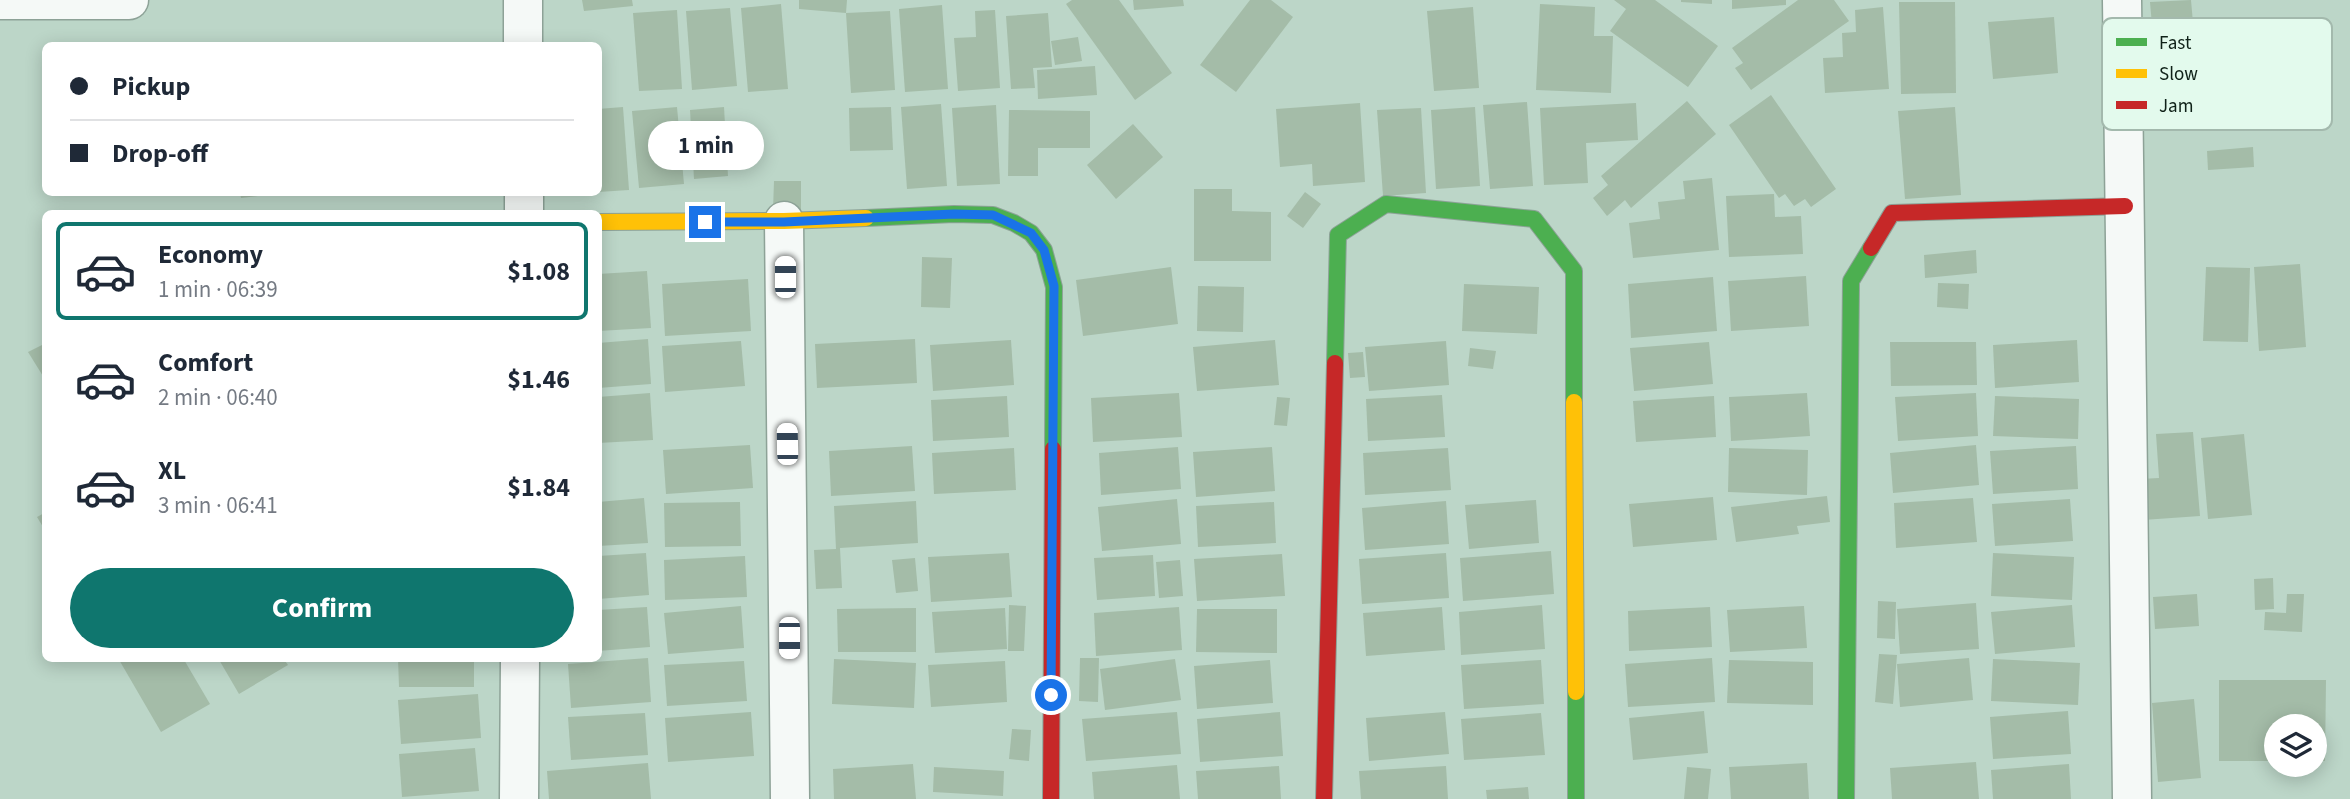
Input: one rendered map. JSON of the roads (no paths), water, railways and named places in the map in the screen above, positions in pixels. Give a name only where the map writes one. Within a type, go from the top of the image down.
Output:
[{"type":"street","points":[[0,0],[129,0]]},
{"type":"street","points":[[523,0],[523,42]]},
{"type":"street","points":[[2122,0],[2122,18]]},
{"type":"street","points":[[2124,130],[2132,799]]},
{"type":"street","points":[[1324,799],[1338,235],[1386,204],[1534,219],[1574,271],[1577,799]]},
{"type":"street","points":[[1846,799],[1851,281],[1892,213],[2125,206]]},
{"type":"street","points":[[602,222],[784,222],[954,214],[993,215],[1031,233],[1044,250],[1054,286],[1051,799]]},
{"type":"street","points":[[784,222],[790,799]]},
{"type":"street","points":[[519,799],[520,662]]}]
